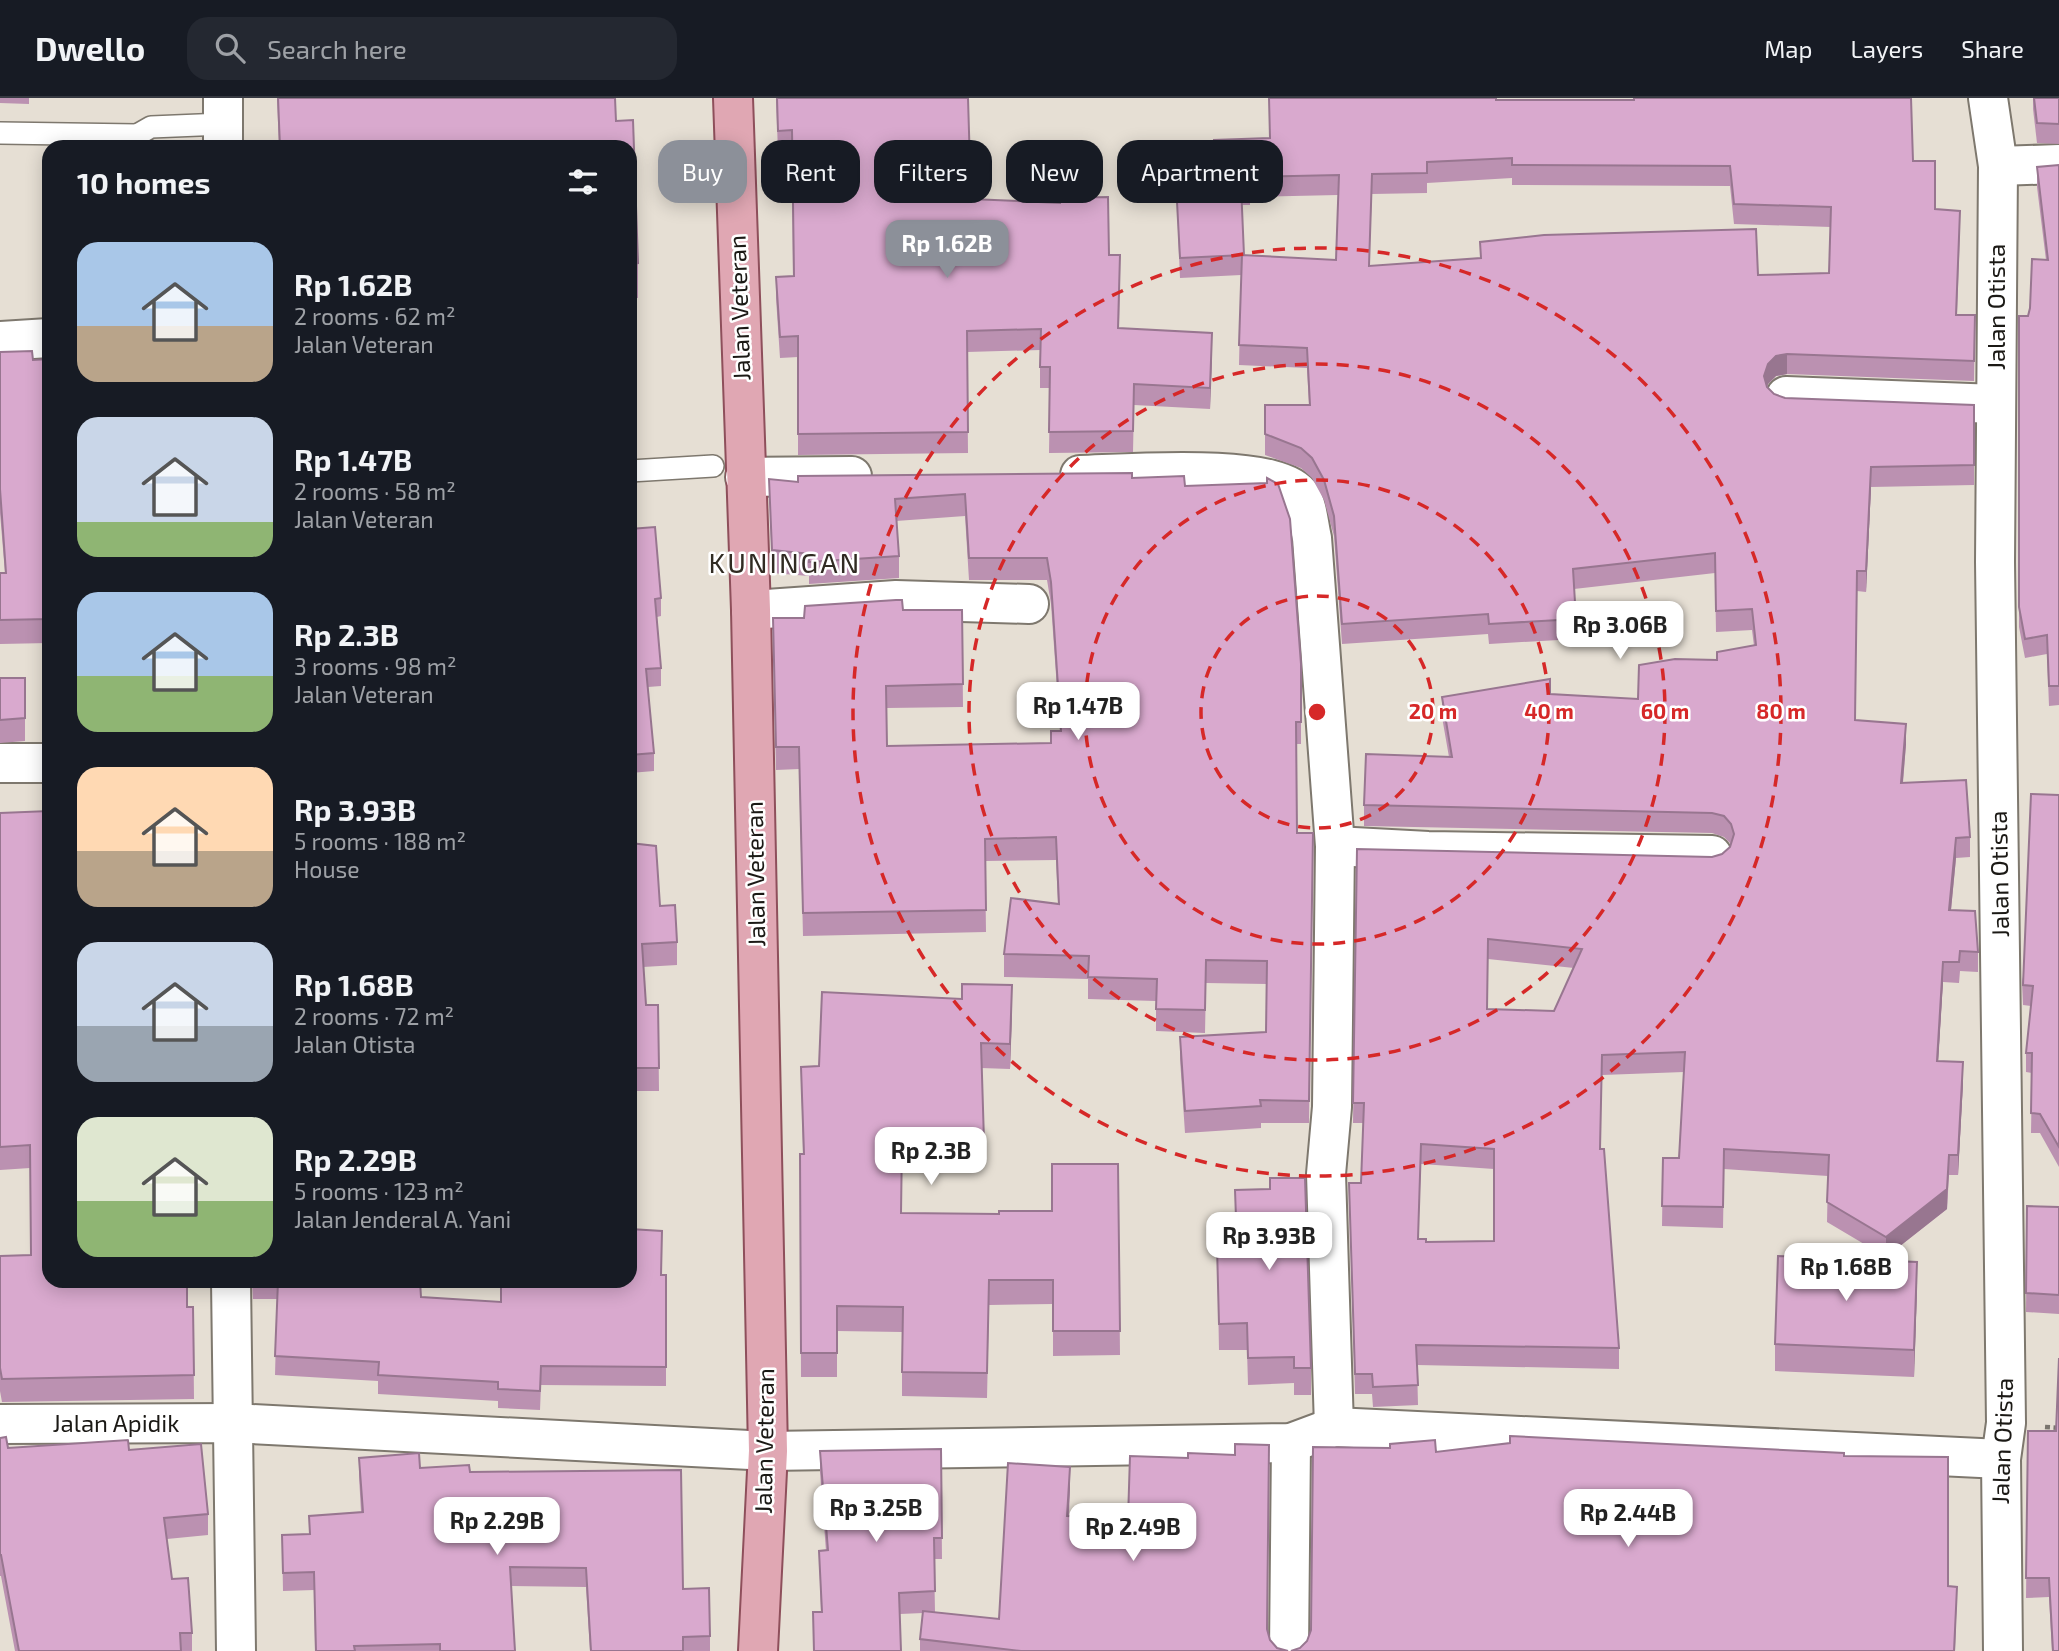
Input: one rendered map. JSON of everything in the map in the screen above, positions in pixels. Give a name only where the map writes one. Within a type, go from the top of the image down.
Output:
[{"type":"main road","name":"Jalan Veteran","points":[[733,98],[729,471],[751,610],[768,1451],[758,1651]]},
{"type":"street","name":"Jalan Otista","points":[[1988,98],[1998,166],[1996,404],[2006,1423],[2001,1459],[2003,1651]]},
{"type":"street","points":[[1998,166],[2059,164]]},
{"type":"street","points":[[0,341],[42,338]]},
{"type":"street","points":[[1786,396],[1996,404]]},
{"type":"street","points":[[729,471],[887,476]]},
{"type":"street","points":[[1040,475],[1248,473],[1282,480],[1301,496],[1312,538],[1335,846],[1332,1107],[1326,1174],[1334,1427],[2001,1459]]},
{"type":"street","points":[[751,610],[896,600],[1029,604]]},
{"type":"street","points":[[0,763],[42,763]]},
{"type":"street","points":[[1335,846],[1428,851],[1712,855]]},
{"type":"street","points":[[231,1288],[236,1651]]},
{"type":"street","name":"Jalan Apidik","points":[[0,1424],[233,1423],[768,1451],[1291,1443],[1334,1427]]},
{"type":"street","points":[[1289,1651],[1291,1443]]},
{"type":"lane","points":[[137,140],[151,127],[223,123]]},
{"type":"lane","points":[[0,133],[119,140]]},
{"type":"lane","points":[[637,471],[729,471]]},
{"type":"building","points":[[278,98],[615,98],[616,121],[633,120],[634,140],[280,140]]},
{"type":"building","points":[[777,98],[968,98],[969,140],[874,140],[874,203],[992,203],[992,200],[1006,201],[1006,203],[1103,203],[1103,197],[1108,197],[1109,255],[1120,255],[1118,328],[1212,333],[1210,388],[1134,384],[1133,431],[1049,432],[1050,367],[1040,367],[1041,329],[967,331],[968,432],[798,434],[798,336],[780,337],[776,277],[794,276],[793,203],[860,203],[860,140],[792,140],[792,130],[778,131]]},
{"type":"building","points":[[1269,98],[1911,98],[1913,161],[1935,161],[1935,209],[1960,211],[1956,315],[1975,315],[1974,361],[1787,354],[1776,356],[1768,364],[1764,376],[1767,387],[1774,394],[1785,398],[1974,405],[1974,465],[1871,467],[1866,571],[1857,571],[1855,720],[1906,724],[1901,783],[1966,780],[1970,837],[1956,838],[1949,910],[1975,911],[1978,952],[1960,951],[1959,962],[1943,962],[1937,1061],[1963,1062],[1958,1155],[1949,1155],[1947,1189],[1886,1237],[1827,1202],[1829,1155],[1724,1149],[1723,1207],[1662,1206],[1663,1158],[1679,1158],[1685,1052],[1602,1055],[1600,1149],[1604,1149],[1619,1348],[1416,1345],[1418,1385],[1373,1387],[1372,1374],[1355,1374],[1349,1183],[1361,1183],[1364,1103],[1353,1103],[1357,849],[1712,857],[1722,854],[1730,847],[1734,834],[1731,824],[1724,816],[1712,813],[1364,805],[1366,754],[1452,757],[1442,697],[1550,679],[1550,694],[1638,699],[1639,665],[1675,659],[1717,660],[1717,652],[1756,645],[1752,609],[1716,611],[1715,553],[1573,569],[1576,619],[1489,624],[1488,614],[1342,624],[1334,516],[1324,480],[1312,458],[1301,448],[1265,434],[1265,405],[1310,405],[1307,348],[1239,345],[1242,255],[1180,258],[1177,203],[1242,203],[1243,255],[1336,260],[1339,175],[1283,176],[1283,140],[1214,140],[1270,138]],"holes":[[[1512,158],[1512,165],[1730,166],[1734,204],[1831,207],[1829,273],[1758,275],[1756,229],[1544,235],[1480,242],[1481,258],[1369,266],[1372,174],[1427,173],[1427,162]],[[1488,939],[1582,949],[1554,1011],[1487,1009]],[[1421,1144],[1494,1149],[1494,1241],[1426,1242],[1426,1239],[1418,1239]]]},
{"type":"building","points":[[2034,98],[2059,98],[2059,124],[2037,123]]},
{"type":"building","points":[[2059,165],[2059,686],[2049,686],[2047,635],[2025,639],[2019,607],[2019,316],[2028,316],[2030,308],[2032,259],[2048,260],[2037,167]]},
{"type":"building","points":[[32,351],[33,360],[42,359],[42,619],[0,620],[0,573],[6,573],[0,489],[0,352]]},
{"type":"building","points":[[1132,473],[1132,478],[1184,476],[1185,486],[1267,483],[1267,478],[1278,484],[1290,519],[1301,664],[1301,722],[1296,722],[1297,833],[1313,833],[1309,1101],[1260,1100],[1261,1106],[1185,1111],[1180,1037],[1266,1032],[1267,961],[1206,960],[1205,1010],[1156,1009],[1157,979],[1088,977],[1089,956],[1004,954],[1011,898],[1059,904],[1056,837],[985,839],[986,910],[803,913],[799,747],[776,747],[773,618],[804,618],[805,606],[896,600],[902,600],[903,610],[962,610],[963,684],[886,686],[887,746],[1051,743],[1051,731],[1061,731],[1051,582],[1047,558],[969,558],[965,494],[895,499],[899,556],[809,562],[810,554],[772,550],[769,479],[798,482],[798,476]]},
{"type":"building","points":[[655,527],[661,598],[655,599],[661,668],[646,669],[654,753],[637,754],[637,528]]},
{"type":"building","points":[[0,678],[25,678],[25,718],[0,720]]},
{"type":"building","points":[[2031,794],[2059,795],[2059,1147],[2040,1114],[2031,1113],[2032,1053],[2026,1053],[2033,986],[2023,985]]},
{"type":"building","points":[[42,811],[42,1288],[187,1288],[187,1307],[193,1307],[194,1375],[2,1379],[0,1256],[31,1255],[30,1145],[0,1147],[0,813]]},
{"type":"building","points":[[637,844],[656,846],[660,906],[675,905],[677,942],[642,944],[646,1005],[658,1005],[659,1068],[637,1068]]},
{"type":"building","points":[[962,984],[1012,985],[1010,1044],[981,1043],[984,1141],[902,1142],[901,1213],[999,1214],[999,1211],[1052,1211],[1052,1164],[1118,1164],[1120,1331],[1053,1331],[1053,1280],[989,1280],[987,1373],[902,1372],[903,1307],[837,1306],[837,1353],[801,1353],[800,1154],[804,1154],[801,1067],[819,1066],[822,992],[962,999]]},
{"type":"building","points":[[1270,1178],[1305,1178],[1311,1368],[1294,1368],[1294,1357],[1248,1358],[1247,1323],[1219,1324],[1217,1246],[1237,1246],[1235,1190],[1270,1189]]},
{"type":"building","points":[[2027,1206],[2059,1207],[2059,1295],[2026,1293]]},
{"type":"building","points":[[637,1229],[662,1231],[661,1275],[666,1275],[666,1367],[541,1366],[540,1391],[498,1389],[498,1382],[378,1375],[379,1362],[275,1356],[278,1288],[420,1288],[421,1297],[501,1302],[501,1288],[637,1288]]},
{"type":"building","points":[[1778,1256],[1917,1262],[1914,1350],[1775,1344]]},
{"type":"building","points":[[2059,1358],[2059,1651],[2053,1651],[2049,1578],[2026,1578],[2028,1431],[2056,1431]]},
{"type":"building","points":[[1510,1436],[1844,1453],[1844,1456],[1948,1457],[1948,1586],[1957,1587],[1954,1651],[1291,1651],[1300,1648],[1307,1641],[1311,1630],[1313,1447],[1390,1448],[1390,1444],[1435,1440],[1436,1452],[1510,1443]]},
{"type":"building","points":[[6,1437],[8,1448],[128,1440],[129,1450],[201,1444],[208,1514],[164,1518],[172,1579],[188,1578],[192,1633],[180,1633],[181,1651],[19,1651],[0,1555],[0,1438]]},
{"type":"building","points":[[1235,1444],[1269,1445],[1267,1629],[1270,1640],[1277,1648],[1288,1651],[1021,1651],[920,1639],[923,1611],[999,1619],[1008,1463],[1070,1467],[1067,1516],[1128,1519],[1130,1456],[1188,1458],[1188,1453],[1235,1455]]},
{"type":"building","points":[[941,1449],[942,1538],[934,1538],[935,1591],[899,1593],[901,1651],[814,1651],[813,1612],[822,1612],[819,1551],[828,1550],[820,1451]]},
{"type":"building","points":[[419,1453],[420,1468],[469,1465],[470,1472],[681,1470],[683,1589],[709,1588],[710,1636],[683,1637],[683,1651],[591,1651],[586,1568],[510,1567],[515,1651],[440,1651],[440,1644],[354,1646],[355,1651],[316,1651],[314,1572],[283,1573],[282,1535],[310,1534],[309,1516],[363,1512],[359,1458]]},
{"type":"district","name":"KUNINGAN","points":[[785,563]]}]
